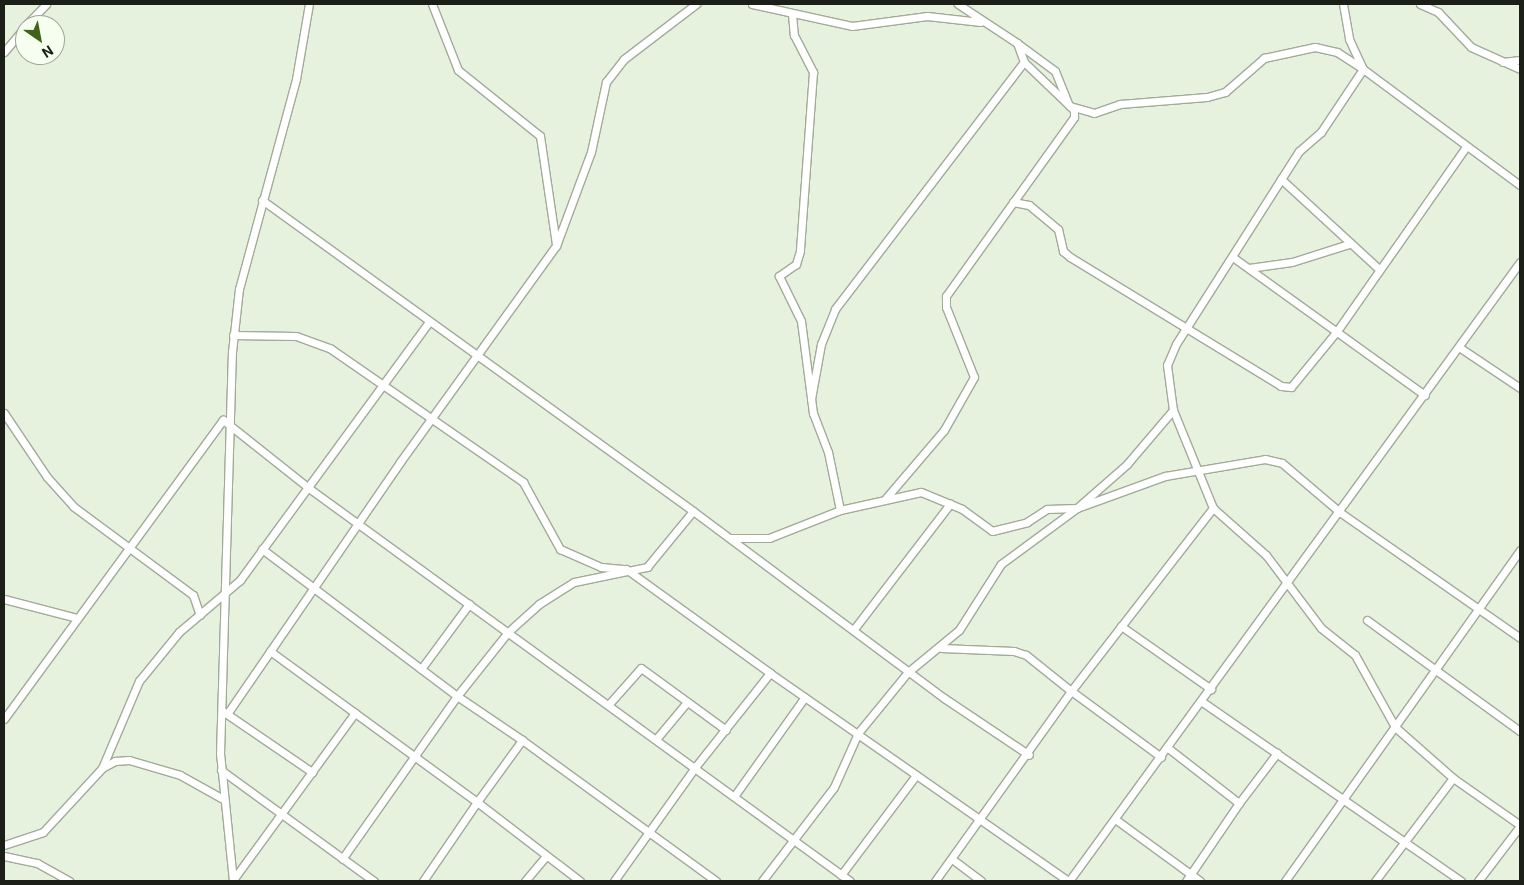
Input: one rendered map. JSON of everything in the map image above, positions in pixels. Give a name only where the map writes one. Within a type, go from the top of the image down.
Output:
[{"type":"street","points":[[36,15],[46,4]]},
{"type":"street","points":[[233,881],[220,770],[224,712],[224,596],[233,336],[239,289],[296,79],[309,4]]},
{"type":"street","points":[[432,4],[458,70],[540,136],[556,246]]},
{"type":"street","points":[[224,712],[270,651],[312,587],[556,246],[591,152],[606,82],[624,59],[696,4]]},
{"type":"street","points":[[752,4],[852,26],[927,16],[982,22]]},
{"type":"street","points":[[958,4],[1055,71],[1069,105],[1094,113],[1120,104],[1207,97],[1225,92],[1264,58],[1315,47],[1337,52],[1363,69],[1466,147],[1520,185]]},
{"type":"street","points":[[1343,4],[1350,38],[1363,69]]},
{"type":"street","points":[[1420,4],[1438,12],[1471,47],[1499,62],[1520,68]]},
{"type":"street","points":[[792,14],[794,36],[813,72],[800,251],[796,264],[779,276],[801,321],[810,401],[828,452],[840,510]]},
{"type":"street","points":[[4,52],[15,39]]},
{"type":"street","points":[[886,499],[944,430],[972,383],[974,372],[946,307],[946,296],[1013,202],[1072,124],[1074,110],[1024,62],[1017,43]]},
{"type":"street","points":[[1499,62],[1520,60]]},
{"type":"street","points":[[810,401],[822,344],[835,309],[1024,62]]},
{"type":"street","points":[[1363,69],[1327,124],[1299,150],[1234,258],[1186,329],[1167,365],[1173,410],[1200,468],[1213,508],[1266,555],[1321,628],[1355,654],[1395,727],[1453,778],[1520,826],[1478,881]]},
{"type":"street","points":[[1013,202],[1029,205],[1058,229],[1063,251],[1070,257],[1281,386],[1291,387],[1337,331],[1466,147]]},
{"type":"street","points":[[1281,179],[1349,244],[1379,269]]},
{"type":"street","points":[[262,200],[314,234],[475,358],[731,538],[908,672],[1029,755]]},
{"type":"street","points":[[1249,268],[1292,262],[1349,244]]},
{"type":"street","points":[[1234,258],[1425,395]]},
{"type":"street","points":[[233,336],[314,340],[385,386],[523,482],[560,549],[600,568],[626,570],[858,733],[980,822],[1068,881],[1289,585],[1520,262]]},
{"type":"street","points":[[4,845],[44,832],[102,768],[130,694],[179,632],[224,596],[262,549],[310,489],[428,323]]},
{"type":"street","points":[[1459,347],[1520,388]]},
{"type":"street","points":[[762,881],[834,787],[858,733],[908,672],[941,648],[971,616],[1001,564],[1077,508],[1126,464],[1173,410]]},
{"type":"street","points":[[4,413],[47,477],[74,507],[193,595],[200,615]]},
{"type":"street","points":[[4,719],[213,430],[223,420],[310,489],[359,521],[469,604],[735,794],[850,881]]},
{"type":"street","points":[[731,538],[769,538],[840,510],[920,492],[950,504],[992,531],[1027,522],[1048,509],[1077,508],[1200,468],[1265,458],[1282,463],[1341,513],[1520,638]]},
{"type":"street","points":[[854,630],[950,504]]},
{"type":"street","points":[[935,881],[1029,755],[1071,691],[1213,508]]},
{"type":"street","points":[[342,859],[416,757],[457,696],[508,632],[563,587],[626,570],[647,567],[693,511]]},
{"type":"street","points":[[262,549],[457,696],[522,740],[716,881]]},
{"type":"street","points":[[1285,881],[1520,550]]},
{"type":"street","points":[[4,600],[77,618]]},
{"type":"street","points":[[421,669],[469,604]]},
{"type":"street","points":[[1367,620],[1520,731]]},
{"type":"street","points":[[1121,626],[1211,688]]},
{"type":"street","points":[[941,648],[1014,651],[1026,655],[1071,691],[1161,757]]},
{"type":"street","points":[[270,651],[477,802],[580,881]]},
{"type":"street","points":[[609,704],[641,668],[726,730]]},
{"type":"street","points":[[614,881],[696,766],[770,673]]},
{"type":"street","points":[[735,794],[805,697]]},
{"type":"street","points":[[1201,701],[1407,842],[1460,881]]},
{"type":"street","points":[[657,738],[687,702]]},
{"type":"street","points":[[224,712],[312,772]]},
{"type":"street","points":[[233,881],[355,713]]},
{"type":"street","points":[[423,881],[522,740]]},
{"type":"street","points":[[1168,748],[1239,803]]},
{"type":"street","points":[[1186,881],[1239,803],[1277,753]]},
{"type":"street","points":[[102,768],[129,760],[180,775],[223,799]]},
{"type":"street","points":[[220,770],[374,881]]},
{"type":"street","points":[[841,875],[916,775]]},
{"type":"street","points":[[1375,881],[1407,842],[1453,778]]},
{"type":"street","points":[[1115,819],[1200,881]]},
{"type":"street","points":[[4,856],[37,863],[69,881]]},
{"type":"street","points":[[525,881],[546,856]]},
{"type":"street","points":[[952,859],[981,881]]}]
